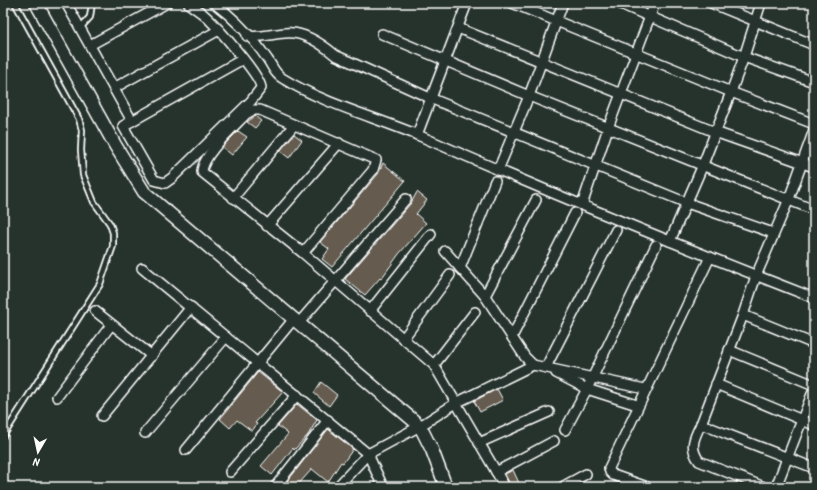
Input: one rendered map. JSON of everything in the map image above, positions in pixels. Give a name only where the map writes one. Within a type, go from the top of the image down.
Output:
[{"type":"main road","points":[[36,3],[114,145],[144,192],[420,426],[432,450],[446,487]]},
{"type":"street","points":[[66,3],[132,121]]},
{"type":"street","points":[[90,45],[167,3]]},
{"type":"street","points":[[188,3],[203,14],[219,30],[243,59],[260,82],[260,88],[257,94],[168,181],[161,182],[154,180],[123,126],[243,59]]},
{"type":"street","points":[[214,3],[235,21],[268,60],[272,69],[280,77],[306,90],[670,241],[814,298]]},
{"type":"street","points":[[417,135],[467,3]]},
{"type":"street","points":[[512,3],[814,124]]},
{"type":"street","points":[[498,170],[529,96],[563,3]]},
{"type":"street","points":[[618,3],[744,57],[814,82]]},
{"type":"street","points":[[582,204],[608,128],[656,3]]},
{"type":"street","points":[[712,3],[814,45]]},
{"type":"street","points":[[670,241],[716,132],[762,3]]},
{"type":"street","points":[[458,28],[716,132],[814,167]]},
{"type":"street","points":[[114,88],[219,30]]},
{"type":"street","points":[[247,36],[264,37],[289,33],[304,36],[324,45],[336,55],[430,98],[686,203],[773,233]]},
{"type":"street","points":[[382,34],[445,62],[814,210]]},
{"type":"street","points":[[303,253],[377,162],[374,158],[339,143],[260,110],[253,110],[246,114],[209,155],[202,172],[267,226],[303,253],[434,364],[505,487]]},
{"type":"street","points":[[233,198],[294,125]]},
{"type":"street","points":[[764,487],[699,461],[692,448],[693,440],[701,424],[744,315],[756,276],[773,233],[789,199],[814,130]]},
{"type":"street","points":[[267,226],[339,143]]},
{"type":"street","points":[[460,268],[495,181]]},
{"type":"street","points":[[186,450],[258,363],[335,281],[406,200]]},
{"type":"street","points":[[485,296],[536,200]]},
{"type":"street","points":[[512,337],[575,213]]},
{"type":"street","points":[[546,367],[616,230]]},
{"type":"street","points":[[370,311],[431,234]]},
{"type":"street","points":[[565,430],[593,377],[656,245]]},
{"type":"street","points":[[445,251],[485,296],[525,357],[533,365]]},
{"type":"street","points":[[647,487],[613,475],[609,470],[637,405],[710,257]]},
{"type":"street","points":[[142,268],[192,307],[226,337],[368,454],[383,487]]},
{"type":"street","points":[[403,339],[450,275]]},
{"type":"street","points":[[102,416],[192,307]]},
{"type":"street","points":[[95,311],[152,356]]},
{"type":"street","points":[[434,364],[475,312]]},
{"type":"street","points":[[744,315],[814,344]]},
{"type":"street","points":[[57,397],[111,325]]},
{"type":"street","points":[[145,433],[226,337]]},
{"type":"street","points":[[729,350],[814,385]]},
{"type":"street","points":[[337,487],[368,454],[420,426],[456,403],[533,365],[645,389]]},
{"type":"street","points":[[546,367],[587,389],[637,405]]},
{"type":"street","points":[[716,384],[814,424]]},
{"type":"street","points":[[776,487],[814,389]]},
{"type":"street","points":[[230,472],[297,395]]},
{"type":"street","points":[[479,443],[549,412]]},
{"type":"street","points":[[275,487],[328,420]]},
{"type":"street","points":[[701,424],[814,468]]},
{"type":"street","points":[[496,472],[554,442]]},
{"type":"street","points":[[562,487],[586,474]]},
{"type":"lane","points":[[3,436],[92,298],[102,279],[113,246],[113,233],[110,224],[94,202],[83,175],[81,155],[82,130],[80,119],[15,3]]},
{"type":"lane","points":[[80,28],[90,17],[92,3]]},
{"type":"building","points":[[255,116],[261,121],[255,128],[247,122]]},
{"type":"building","points":[[238,131],[247,137],[232,155],[222,147]]},
{"type":"building","points":[[294,134],[302,140],[289,158],[280,151]]},
{"type":"building","points":[[383,163],[405,181],[332,267],[322,259],[329,249],[320,242],[378,174]]},
{"type":"building","points":[[417,192],[427,200],[416,214],[426,223],[399,254],[381,279],[380,278],[365,295],[345,279],[411,203]]},
{"type":"building","points":[[258,372],[283,392],[255,423],[257,424],[252,431],[237,420],[230,428],[220,419]]},
{"type":"building","points":[[321,382],[337,395],[329,406],[314,393]]},
{"type":"building","points":[[497,389],[503,400],[480,412],[474,401]]},
{"type":"building","points":[[297,404],[317,420],[308,435],[294,450],[293,448],[272,475],[261,466],[288,434],[278,426]]},
{"type":"building","points":[[328,429],[353,449],[343,463],[341,462],[328,482],[312,469],[296,487],[283,487]]},
{"type":"building","points":[[513,470],[519,483],[511,487],[505,474]]}]
